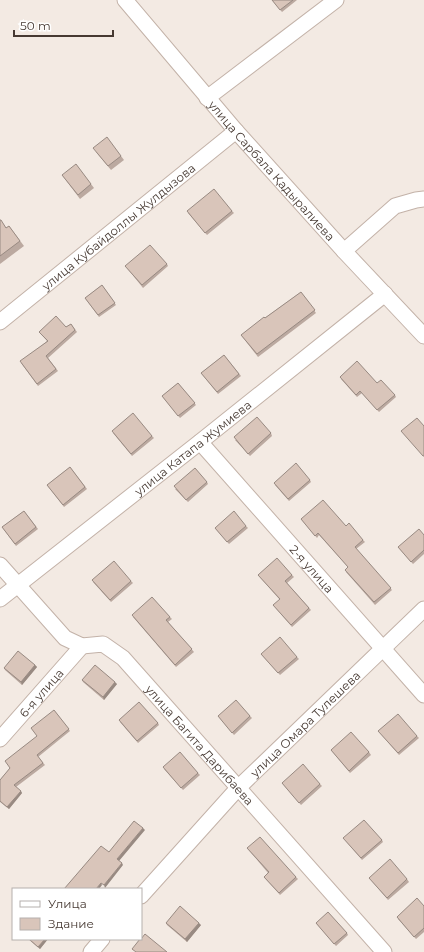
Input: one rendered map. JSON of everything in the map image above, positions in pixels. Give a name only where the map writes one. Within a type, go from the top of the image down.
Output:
[{"type":"street","name":"улица Сарбала Қадыралиева","points":[[126,0],[236,131],[344,251],[424,336]]},
{"type":"street","points":[[207,98],[336,0]]},
{"type":"street","name":"улица Кубайдоллы Жулдызова","points":[[0,322],[236,131]]},
{"type":"street","points":[[344,251],[395,206],[424,199]]},
{"type":"street","name":"улица Катапа Жумиева","points":[[0,599],[385,294]]},
{"type":"street","name":"2-я улица","points":[[200,442],[424,695]]},
{"type":"street","points":[[0,565],[65,638],[82,646]]},
{"type":"street","name":"улица Омара Тулешева","points":[[142,895],[239,787],[424,609]]},
{"type":"street","name":"улица Багита Дарибаева","points":[[82,646],[103,644],[123,658],[239,787],[378,950]]},
{"type":"street","name":"6-я улица","points":[[0,739],[82,646]]},
{"type":"street","points":[[91,952],[101,940]]},
{"type":"building","points":[[272,0],[293,0],[280,10]]},
{"type":"building","points":[[107,137],[121,156],[108,166],[93,148]]},
{"type":"building","points":[[76,164],[91,184],[78,195],[62,175]]},
{"type":"building","points":[[214,189],[232,211],[205,233],[187,211]]},
{"type":"building","points":[[0,220],[6,228],[9,226],[20,241],[0,256]]},
{"type":"building","points":[[150,245],[167,264],[142,285],[125,266]]},
{"type":"building","points":[[102,285],[115,303],[98,315],[85,298]]},
{"type":"building","points":[[301,292],[315,310],[257,354],[241,335],[264,317],[265,318]]},
{"type":"building","points":[[56,316],[66,327],[71,324],[75,330],[46,356],[56,369],[37,384],[20,361],[48,341],[39,332]]},
{"type":"building","points":[[224,355],[239,374],[217,392],[201,373]]},
{"type":"building","points":[[357,361],[377,383],[381,380],[395,395],[377,410],[360,391],[356,395],[340,377]]},
{"type":"building","points":[[178,383],[195,403],[178,416],[162,396]]},
{"type":"building","points":[[133,413],[152,436],[131,454],[112,431]]},
{"type":"building","points":[[257,417],[271,433],[248,454],[234,437]]},
{"type":"building","points":[[417,418],[424,426],[424,456],[401,431]]},
{"type":"building","points":[[296,463],[310,480],[288,499],[274,483]]},
{"type":"building","points":[[70,467],[85,487],[63,505],[47,485]]},
{"type":"building","points":[[195,468],[207,482],[186,500],[174,486]]},
{"type":"building","points":[[323,500],[346,526],[349,523],[363,540],[355,547],[391,588],[374,602],[345,570],[348,567],[318,533],[315,536],[301,519]]},
{"type":"building","points":[[24,511],[36,527],[15,544],[2,527]]},
{"type":"building","points":[[234,511],[246,526],[227,542],[215,528]]},
{"type":"building","points":[[419,529],[424,535],[424,550],[411,562],[398,547]]},
{"type":"building","points":[[277,558],[292,575],[285,581],[309,608],[291,625],[273,605],[280,599],[258,575]]},
{"type":"building","points":[[114,561],[131,581],[110,600],[92,580]]},
{"type":"building","points":[[152,597],[170,617],[166,620],[192,649],[175,665],[132,615]]},
{"type":"building","points":[[280,637],[297,657],[278,673],[261,654]]},
{"type":"building","points":[[18,651],[35,665],[21,682],[4,668]]},
{"type":"building","points":[[95,665],[115,682],[103,697],[82,680]]},
{"type":"building","points":[[236,700],[250,716],[232,733],[218,716]]},
{"type":"building","points":[[139,702],[158,723],[137,741],[119,720]]},
{"type":"building","points":[[54,710],[69,729],[37,755],[43,763],[14,785],[21,791],[7,807],[0,801],[0,780],[10,768],[5,761],[37,736],[31,728]]},
{"type":"building","points":[[398,714],[417,736],[398,753],[378,731]]},
{"type":"building","points":[[351,732],[369,752],[349,771],[331,750]]},
{"type":"building","points":[[180,752],[198,773],[181,788],[163,767]]},
{"type":"building","points":[[303,764],[320,784],[299,803],[282,783]]},
{"type":"building","points":[[364,820],[382,840],[361,858],[343,838]]},
{"type":"building","points":[[134,821],[143,828],[117,859],[122,863],[104,885],[101,883],[97,888],[65,888],[101,846],[109,852]]},
{"type":"building","points":[[260,837],[296,877],[279,893],[264,877],[269,872],[247,848]]},
{"type":"building","points":[[390,859],[407,879],[387,898],[369,878]]},
{"type":"building","points":[[417,898],[424,906],[424,928],[414,937],[397,917]]},
{"type":"building","points":[[180,906],[199,923],[185,939],[166,923]]},
{"type":"building","points":[[328,912],[347,933],[334,944],[316,923]]},
{"type":"building","points":[[145,934],[167,952],[136,952],[132,949],[139,940],[142,940]]},
{"type":"building","points":[[30,940],[44,940],[38,947]]}]
